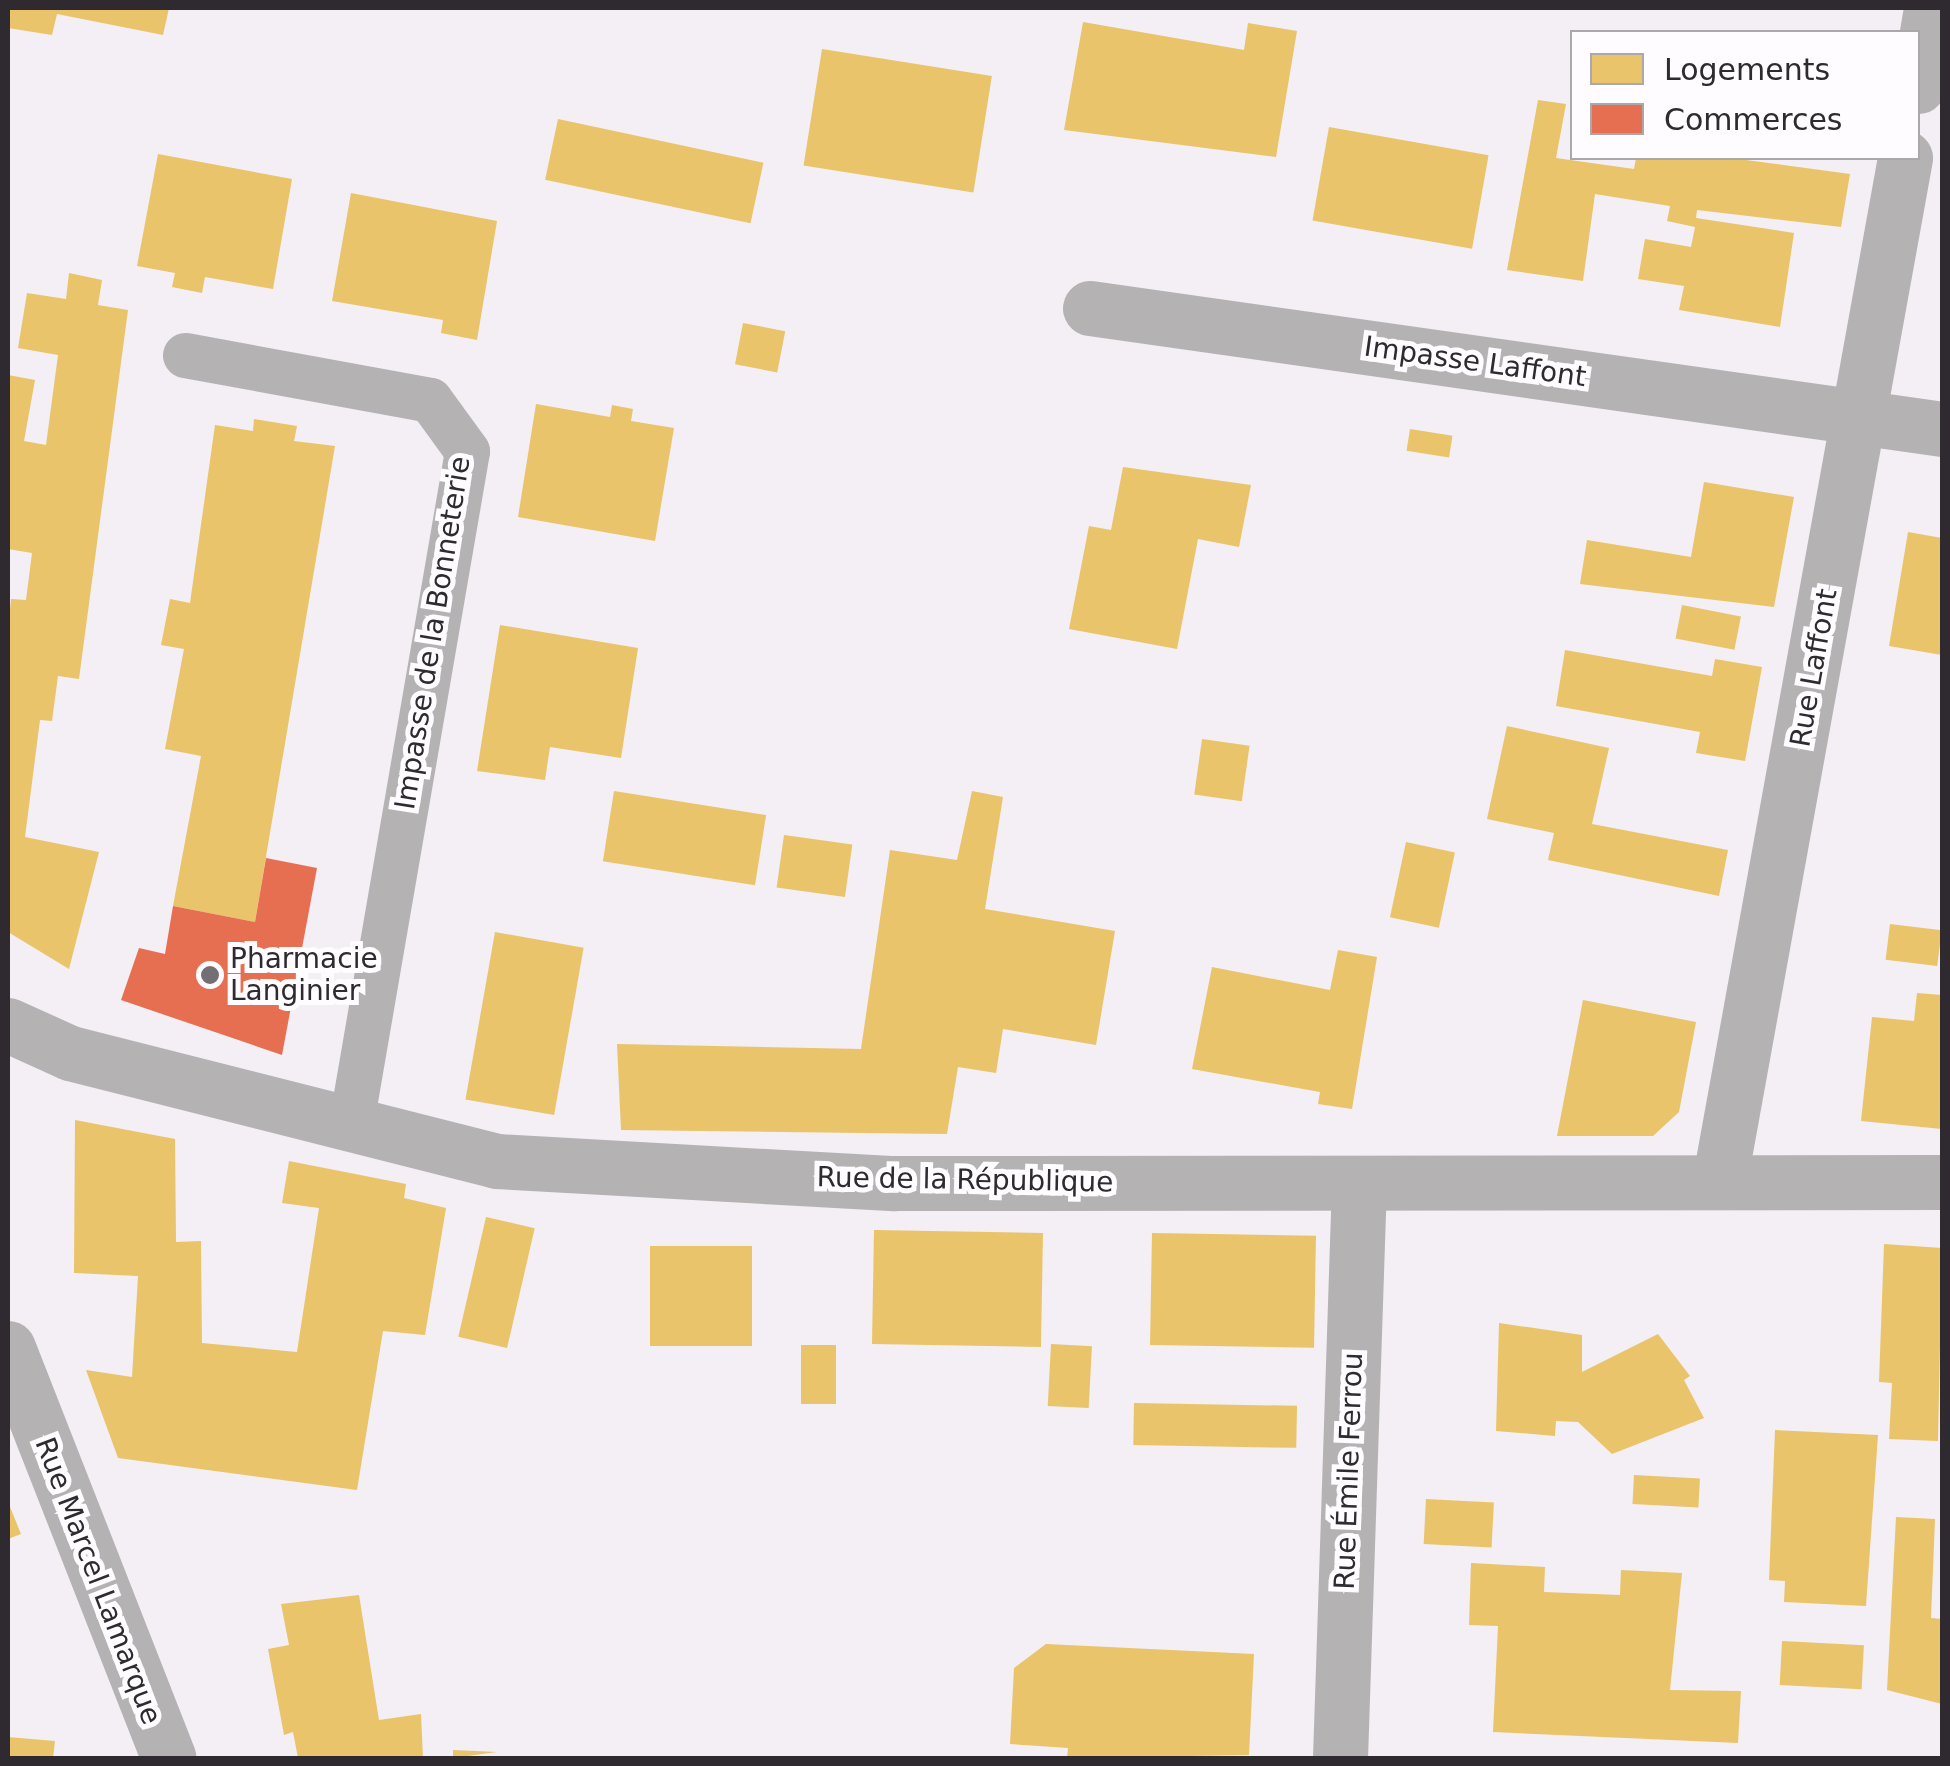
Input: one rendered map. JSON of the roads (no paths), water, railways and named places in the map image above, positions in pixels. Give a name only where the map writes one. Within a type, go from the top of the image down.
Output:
[{"type":"street","points":[[1920,74],[1931,8]]},
{"type":"street","name":"Rue Laffont","points":[[1720,1178],[1905,160]]},
{"type":"street","name":"Impasse Laffont","points":[[1090,308],[1942,428]]},
{"type":"street","name":"Rue de la République","points":[[8,1025],[70,1053],[516,1162],[894,1183],[1720,1178],[1942,1182]]},
{"type":"street","name":"Rue Émile Ferrou","points":[[1340,1758],[1359,1182]]},
{"type":"street","name":"Rue Marcel Lamarque","points":[[8,1348],[169,1758]]},
{"type":"lane","name":"Impasse de la Bonneterie","points":[[185,355],[430,400],[467,451],[351,1123]]},
{"type":"place","name":"Pharmacie Langinier","points":[[210,975]]}]
